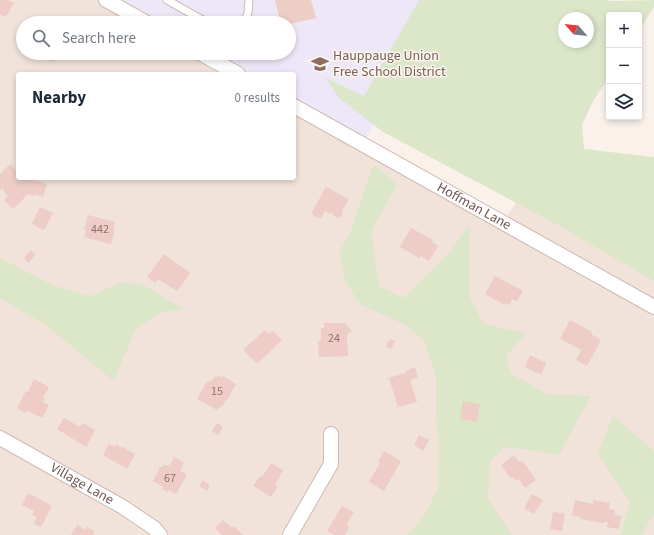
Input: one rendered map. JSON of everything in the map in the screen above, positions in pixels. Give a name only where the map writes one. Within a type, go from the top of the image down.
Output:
[{"type":"street","points":[[113,2],[136,16]]},
{"type":"street","points":[[225,60],[236,72]]},
{"type":"street","name":"Hoffman Lane","points":[[296,107],[654,307]]},
{"type":"street","points":[[290,535],[331,464],[331,434]]},
{"type":"street","name":"Village Lane","points":[[0,438],[123,507],[154,528],[160,535]]},
{"type":"lane","points":[[167,0],[196,16]]},
{"type":"lane","points":[[247,16],[249,0]]},
{"type":"shaded area","points":[[0,0],[120,0],[148,16],[16,16],[16,60],[225,60],[246,72],[16,72],[16,180],[296,180],[296,101],[507,216],[527,186],[654,253],[654,535],[0,535]]},
{"type":"shaded area","name":"Hauppauge Union Free School District","points":[[120,0],[445,0],[365,140],[296,101],[296,72],[246,72],[225,60],[296,60],[296,16],[148,16]]},
{"type":"green space","points":[[419,0],[654,0],[654,7],[642,25],[642,12],[606,12],[606,82],[593,101],[582,125],[584,149],[654,157],[654,281],[556,224],[383,132],[339,98],[326,78],[364,96]]},
{"type":"green space","points":[[374,164],[397,184],[371,232],[379,286],[403,298],[448,255],[469,225],[470,299],[484,324],[526,333],[506,356],[511,374],[548,394],[591,396],[559,455],[504,447],[490,462],[488,499],[512,535],[408,535],[424,516],[438,488],[439,443],[436,416],[436,376],[424,340],[404,324],[361,305],[345,281],[340,251],[350,233]]},
{"type":"green space","points":[[0,258],[52,285],[91,296],[119,283],[141,284],[184,309],[160,313],[135,330],[114,381],[47,326],[0,298]]},
{"type":"green space","points":[[613,416],[654,451],[654,514],[641,535],[620,535],[630,503],[598,453]]},
{"type":"building","points":[[0,0],[8,0],[14,3],[6,17],[0,14]]},
{"type":"building","points":[[275,0],[311,0],[316,18],[296,22],[296,16],[279,16]]},
{"type":"building","points":[[10,164],[16,170],[16,180],[34,180],[47,184],[43,197],[35,194],[35,196],[28,194],[13,209],[4,200],[8,196],[3,190],[4,189],[2,188],[0,190],[0,174]]},
{"type":"building","points":[[326,187],[349,199],[342,211],[343,213],[341,217],[338,218],[333,215],[334,214],[325,211],[321,219],[311,214]]},
{"type":"building","points":[[40,207],[53,213],[44,230],[32,224]]},
{"type":"building","points":[[88,215],[115,222],[113,228],[115,229],[111,244],[84,237],[86,230],[84,230]]},
{"type":"building","points":[[411,228],[433,240],[432,242],[438,246],[429,261],[420,256],[419,258],[400,247]]},
{"type":"building","points":[[30,250],[35,254],[29,263],[24,259]]},
{"type":"building","points":[[164,254],[190,273],[177,291],[158,279],[155,283],[147,277]]},
{"type":"building","points":[[495,276],[523,291],[517,301],[512,299],[509,305],[505,303],[505,305],[485,294]]},
{"type":"building","points":[[570,320],[592,332],[591,334],[601,340],[587,366],[576,360],[581,350],[560,339]]},
{"type":"building","points":[[324,323],[345,323],[352,331],[347,335],[348,356],[319,357],[318,341],[321,341],[321,328],[324,328]]},
{"type":"building","points":[[265,330],[269,334],[273,331],[282,340],[257,364],[243,350]]},
{"type":"building","points":[[390,339],[395,341],[391,349],[386,346]]},
{"type":"building","points":[[530,355],[546,363],[541,375],[525,367]]},
{"type":"building","points":[[415,367],[418,377],[410,380],[417,402],[398,407],[389,378],[405,373],[407,370]]},
{"type":"building","points":[[219,376],[222,378],[223,376],[236,384],[222,407],[219,407],[217,410],[197,399],[206,383],[212,381],[214,377]]},
{"type":"building","points":[[34,379],[49,387],[43,398],[45,399],[43,402],[49,405],[42,418],[28,411],[26,413],[17,408],[26,391],[28,392]]},
{"type":"building","points":[[463,401],[480,404],[477,422],[460,419]]},
{"type":"building","points":[[64,418],[80,427],[83,423],[95,430],[86,447],[57,429]]},
{"type":"building","points":[[217,423],[223,427],[218,435],[212,431]]},
{"type":"building","points":[[419,435],[429,440],[423,451],[414,445]]},
{"type":"building","points":[[109,444],[115,447],[116,444],[135,454],[127,469],[103,455]]},
{"type":"building","points":[[384,451],[401,461],[384,491],[369,482],[380,463],[378,462]]},
{"type":"building","points":[[514,455],[519,462],[522,460],[536,480],[525,488],[519,479],[516,481],[513,477],[510,478],[501,465]]},
{"type":"building","points":[[174,457],[184,463],[180,471],[187,475],[176,494],[169,490],[168,492],[162,489],[163,487],[153,481],[160,467],[162,468],[163,465],[170,465]]},
{"type":"building","points":[[271,463],[283,470],[275,485],[278,486],[271,497],[253,486],[260,476],[262,477]]},
{"type":"building","points":[[203,480],[210,485],[207,491],[199,486]]},
{"type":"building","points":[[28,493],[52,506],[41,527],[34,524],[37,517],[32,515],[34,511],[22,505]]},
{"type":"building","points":[[532,494],[543,500],[534,514],[524,508]]},
{"type":"building","points":[[575,500],[593,504],[593,500],[610,503],[609,509],[615,510],[614,515],[621,516],[619,529],[607,527],[608,522],[604,523],[580,519],[581,517],[572,515]]},
{"type":"building","points":[[342,506],[354,512],[346,525],[349,527],[345,535],[335,535],[327,531]]},
{"type":"building","points":[[553,512],[565,514],[562,531],[550,529]]},
{"type":"building","points":[[223,520],[232,528],[234,526],[243,535],[222,535],[215,528]]},
{"type":"building","points":[[77,525],[86,530],[87,527],[94,531],[93,534],[95,535],[71,535]]},
{"type":"place","name":"Hauppauge Union Free School District","points":[[320,64]]}]
